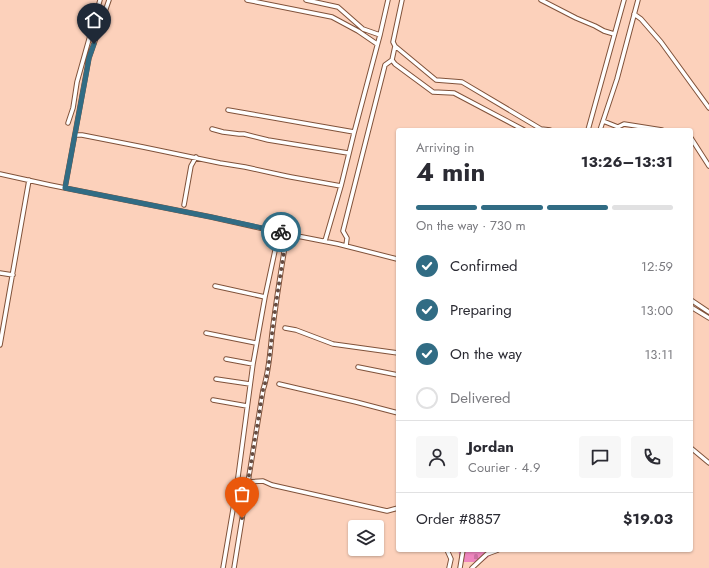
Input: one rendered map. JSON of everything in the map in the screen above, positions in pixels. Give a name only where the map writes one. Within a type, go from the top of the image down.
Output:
[{"type":"street","points":[[68,123],[73,108],[77,82],[100,0]]},
{"type":"street","points":[[65,188],[89,58],[109,0]]},
{"type":"street","points":[[247,0],[332,17],[358,31],[377,44]]},
{"type":"street","points":[[306,0],[338,7],[363,29],[380,35]]},
{"type":"street","points":[[325,241],[341,186],[348,153],[388,0]]},
{"type":"street","points":[[346,246],[347,238],[343,231],[385,65],[392,60],[399,9],[402,0]]},
{"type":"street","points":[[541,0],[576,18],[614,34]]},
{"type":"street","points":[[589,128],[624,0]]},
{"type":"street","points":[[600,128],[617,79],[638,0]]},
{"type":"street","points":[[634,14],[641,19],[661,42],[709,108]]},
{"type":"street","points":[[395,46],[436,80],[462,82],[539,128]]},
{"type":"street","points":[[392,60],[394,64],[433,92],[454,93],[520,128]]},
{"type":"street","points":[[228,110],[354,132]]},
{"type":"street","points":[[602,121],[618,127],[624,124],[649,128]]},
{"type":"street","points":[[212,129],[348,153]]},
{"type":"street","points":[[75,135],[114,141],[341,186]]},
{"type":"street","points":[[693,141],[709,166]]},
{"type":"street","points":[[184,204],[191,166],[196,158]]},
{"type":"street","points":[[0,174],[325,241],[396,259]]},
{"type":"street","points":[[0,345],[29,180]]},
{"type":"street","points":[[223,568],[236,492],[256,343],[279,232]]},
{"type":"street","points":[[234,568],[263,390],[270,356],[287,234]]},
{"type":"street","points":[[0,273],[13,275]]},
{"type":"street","points":[[215,286],[265,297]]},
{"type":"street","points":[[693,301],[709,312]]},
{"type":"street","points":[[693,308],[709,318]]},
{"type":"street","points":[[286,328],[296,330],[333,344],[396,353]]},
{"type":"street","points":[[206,333],[256,343]]},
{"type":"street","points":[[226,359],[253,364]]},
{"type":"street","points":[[358,367],[396,375]]},
{"type":"street","points":[[216,379],[250,384]]},
{"type":"street","points":[[279,384],[396,412]]},
{"type":"street","points":[[213,400],[247,406]]},
{"type":"street","points":[[693,450],[709,463]]},
{"type":"street","points":[[248,482],[263,481],[272,485],[387,511],[396,509]]},
{"type":"street","points":[[448,552],[451,559],[449,568]]},
{"type":"street","points":[[460,568],[463,552]]},
{"type":"street","points":[[472,568],[487,554],[492,552]]},
{"type":"green space","points":[[458,552],[495,552],[482,562],[461,562]]},
{"type":"way so far","points":[[242,518],[270,356],[287,234],[281,232]]},
{"type":"route","points":[[94,44],[89,58],[65,188],[281,232]]}]
